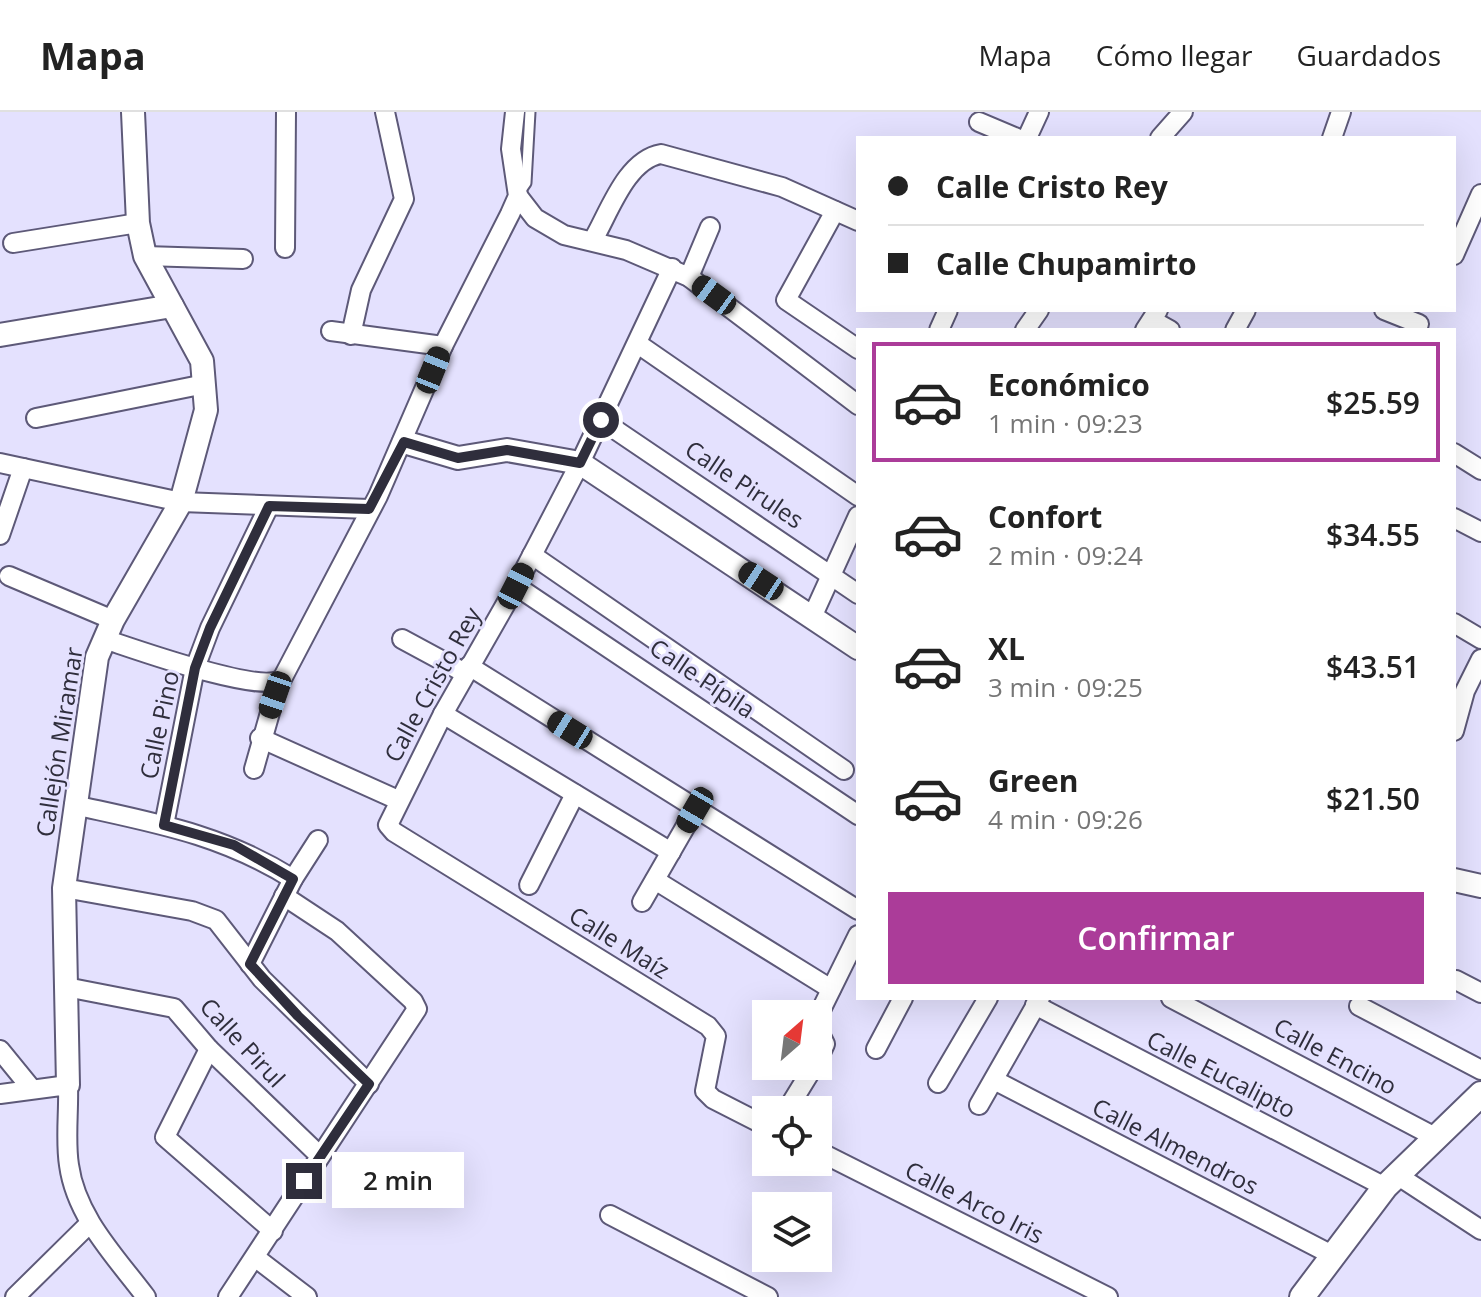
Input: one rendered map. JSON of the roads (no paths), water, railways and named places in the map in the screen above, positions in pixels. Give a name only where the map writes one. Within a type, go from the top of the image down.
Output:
[{"type":"main road","points":[[1302,1297],[1391,1181],[1481,1094]]},
{"type":"street","name":"Callejón Miramar","points":[[68,1085],[64,888],[97,657],[181,502],[206,410],[202,361],[193,339],[145,256],[138,223],[133,112]]},
{"type":"street","points":[[285,248],[286,112]]},
{"type":"street","points":[[351,335],[361,290],[404,199],[385,112]]},
{"type":"street","points":[[515,112],[511,149],[518,196],[535,218],[564,235],[593,240],[680,272],[856,404]]},
{"type":"street","points":[[1028,136],[1039,112]]},
{"type":"street","points":[[1162,136],[1183,112]]},
{"type":"street","points":[[1333,136],[1341,112]]},
{"type":"street","points":[[979,122],[1012,136]]},
{"type":"street","points":[[593,240],[633,171],[649,156],[661,154],[782,187],[856,220]]},
{"type":"street","points":[[1456,250],[1481,194]]},
{"type":"street","points":[[9,576],[109,630],[195,668],[274,684],[282,679],[404,442],[443,346],[518,196]]},
{"type":"street","points":[[835,211],[786,300],[856,348]]},
{"type":"street","points":[[13,243],[138,223]]},
{"type":"street","name":"Calle Cristo Rey","points":[[388,825],[443,714],[516,586],[580,463],[638,344],[710,227]]},
{"type":"street","points":[[145,256],[243,259]]},
{"type":"street","points":[[0,335],[172,306]]},
{"type":"street","points":[[1391,312],[1420,321]]},
{"type":"street","points":[[331,331],[443,346]]},
{"type":"street","points":[[638,344],[856,495]]},
{"type":"street","points":[[36,418],[205,384]]},
{"type":"street","name":"Calle Pirules","points":[[601,420],[856,593]]},
{"type":"street","points":[[404,442],[458,458],[507,450],[580,463],[813,615],[856,647]]},
{"type":"street","points":[[1456,454],[1481,470]]},
{"type":"street","points":[[0,463],[181,502],[369,509]]},
{"type":"street","points":[[0,535],[23,468]]},
{"type":"street","name":"Calle Pino","points":[[164,825],[195,668],[210,628],[269,506]]},
{"type":"street","points":[[1456,519],[1481,532]]},
{"type":"street","points":[[813,615],[856,520]]},
{"type":"street","points":[[532,555],[844,770]]},
{"type":"street","name":"Calle Pípila","points":[[516,586],[856,814]]},
{"type":"street","points":[[1456,624],[1481,639]]},
{"type":"street","points":[[402,639],[467,670],[856,909]]},
{"type":"street","points":[[1456,727],[1473,694],[1481,659]]},
{"type":"street","points":[[254,769],[260,738],[275,695],[274,684]]},
{"type":"street","points":[[443,714],[671,852]]},
{"type":"street","points":[[260,738],[398,800]]},
{"type":"street","points":[[529,885],[575,794]]},
{"type":"street","points":[[74,805],[164,825],[234,845],[293,879]]},
{"type":"street","points":[[642,902],[695,810]]},
{"type":"street","name":"Calle Maíz","points":[[388,825],[407,840],[708,1026],[716,1036],[705,1091],[713,1099],[752,1119]]},
{"type":"street","points":[[250,964],[293,879],[318,840]]},
{"type":"street","points":[[655,880],[831,989]]},
{"type":"street","points":[[1456,880],[1481,886]]},
{"type":"street","points":[[64,888],[204,914],[216,920],[250,964],[298,1016],[369,1084]]},
{"type":"street","points":[[228,1297],[417,1009],[413,1001],[337,931],[284,896]]},
{"type":"street","points":[[826,1000],[856,939]]},
{"type":"street","points":[[1456,980],[1481,993]]},
{"type":"street","name":"Calle Pirul","points":[[66,987],[174,1008],[209,1049],[320,1156]]},
{"type":"street","points":[[876,1049],[902,1000]]},
{"type":"street","points":[[938,1083],[987,1000]]},
{"type":"street","name":"Calle Encino","points":[[1175,1000],[1435,1137]]},
{"type":"street","points":[[979,1105],[1037,1002]]},
{"type":"street","name":"Calle Eucalipto","points":[[1037,1002],[1391,1181],[1481,1230]]},
{"type":"street","points":[[1359,1006],[1481,1070]]},
{"type":"street","points":[[209,1049],[165,1137],[273,1231]]},
{"type":"street","points":[[0,1050],[31,1088]]},
{"type":"street","name":"Calle Almendros","points":[[994,1080],[1334,1256]]},
{"type":"street","points":[[0,1094],[68,1085],[69,1165],[90,1223],[146,1297]]},
{"type":"street","name":"Calle Arco Iris","points":[[832,1158],[1108,1297]]},
{"type":"street","points":[[610,1215],[768,1297]]},
{"type":"street","points":[[15,1297],[90,1223]]},
{"type":"street","points":[[256,1258],[307,1297]]},
{"type":"lane","points":[[518,196],[526,183],[530,112]]}]
